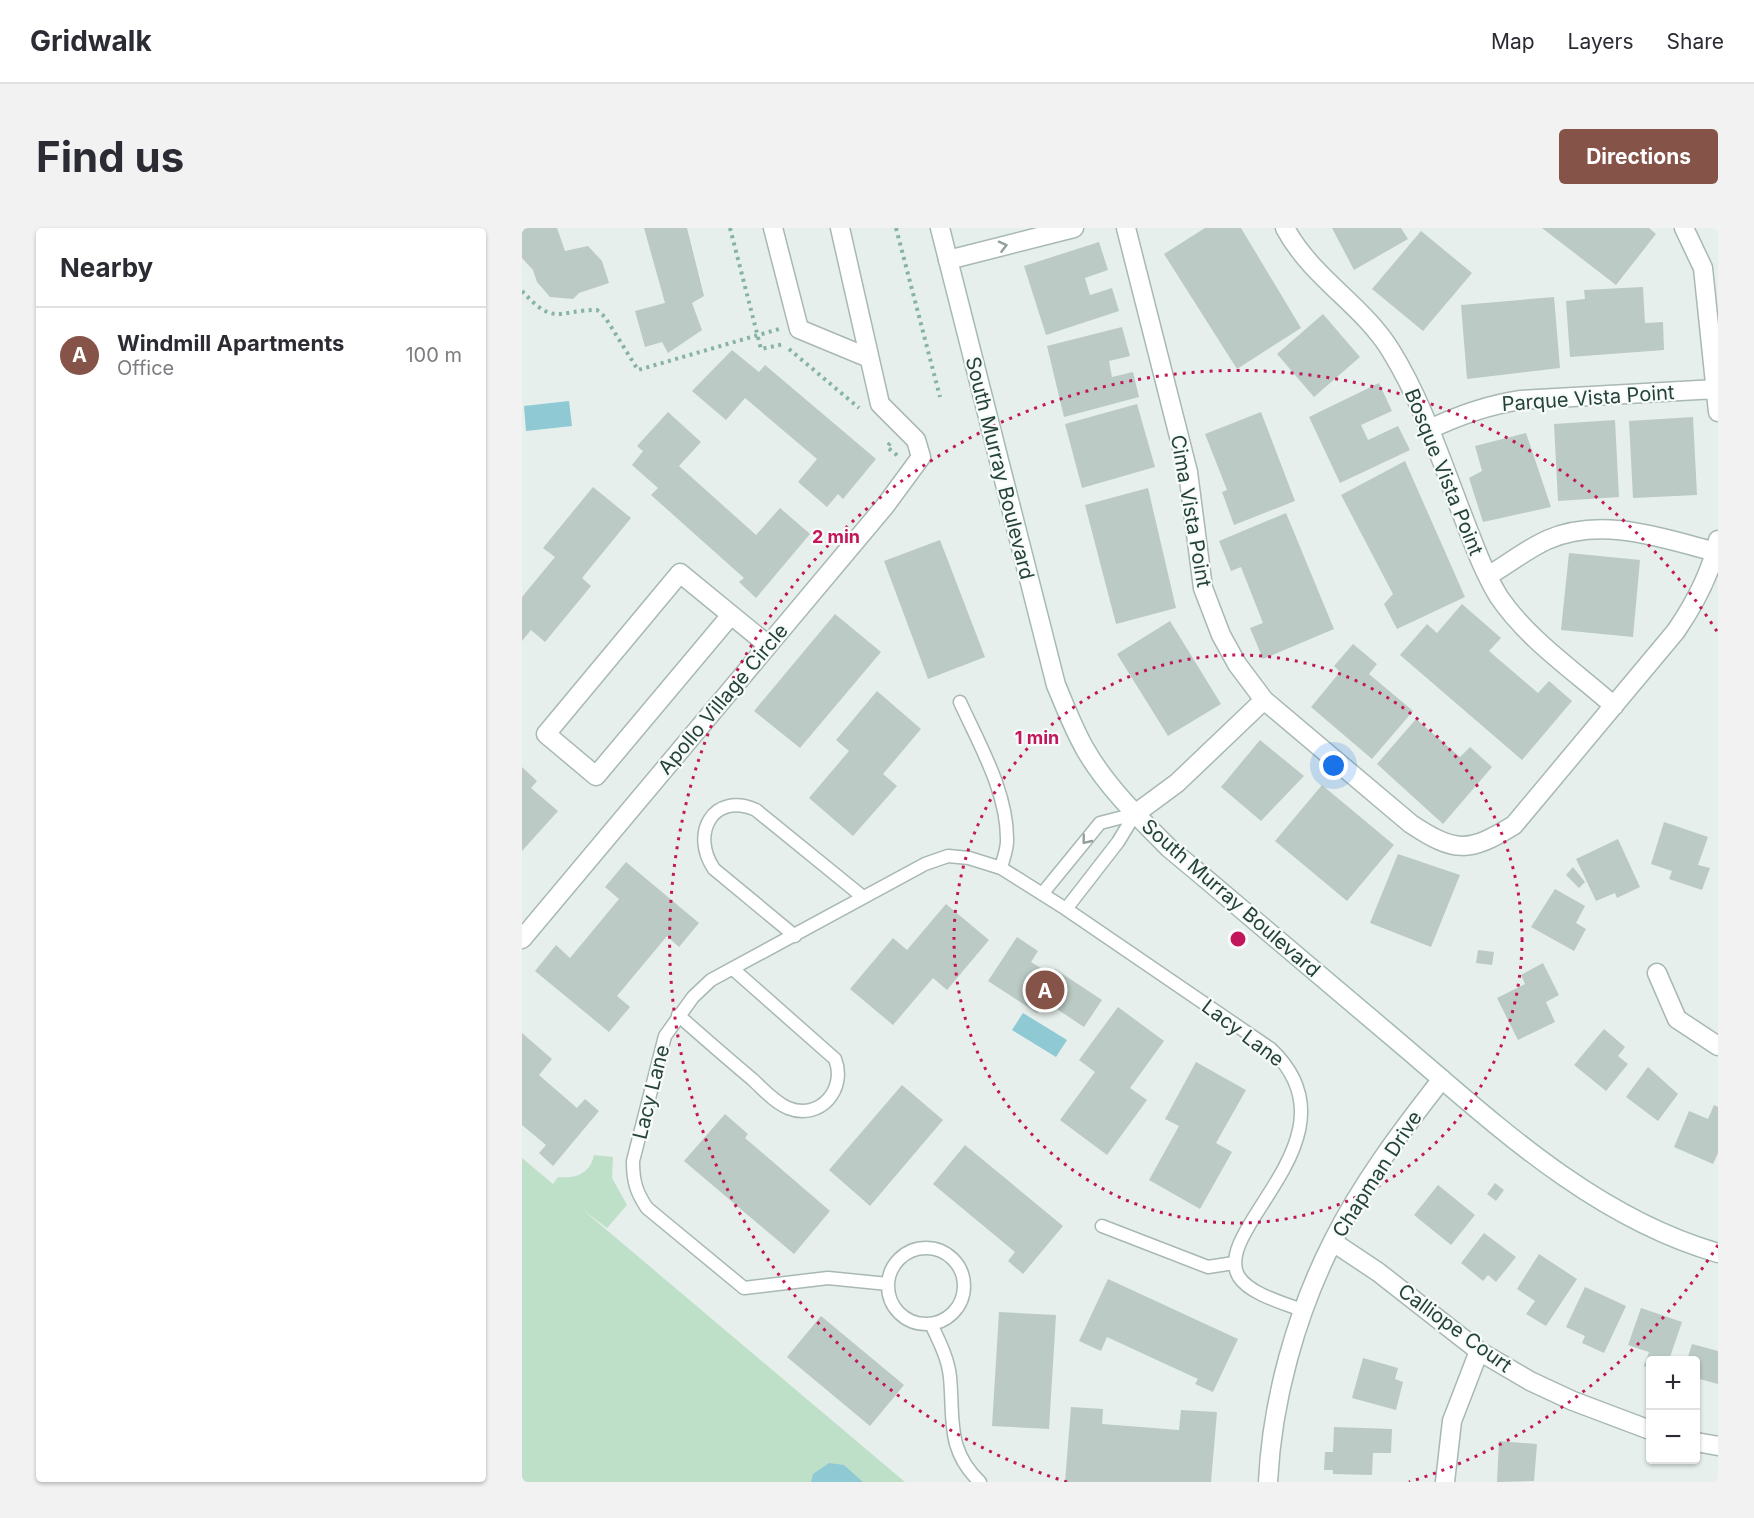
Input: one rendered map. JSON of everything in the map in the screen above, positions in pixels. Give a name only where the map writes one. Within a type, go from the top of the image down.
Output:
[{"type":"street","points":[[773,228],[799,329],[869,358]]},
{"type":"street","points":[[840,228],[880,404],[916,440],[917,464]]},
{"type":"street","name":"South Murray Boulevard","points":[[940,228],[1056,685],[1085,750],[1135,814],[1169,848],[1442,1079],[1594,1198],[1626,1218],[1671,1238],[1718,1253]]},
{"type":"street","points":[[948,260],[1042,232],[1074,228]]},
{"type":"street","name":"Cima Vista Point","points":[[1126,228],[1188,472],[1203,588],[1221,635],[1237,664],[1264,700],[1411,824],[1444,843],[1463,848],[1478,844],[1514,825],[1676,631],[1694,604],[1717,546]]},
{"type":"street","name":"Bosque Vista Point","points":[[1285,228],[1311,264],[1380,334],[1404,373],[1488,576],[1498,595],[1522,626],[1614,706]]},
{"type":"street","points":[[1684,228],[1702,268],[1718,412]]},
{"type":"street","name":"Parque Vista Point","points":[[1428,430],[1466,412],[1521,400],[1716,389]]},
{"type":"street","name":"Apollo Village Circle","points":[[522,939],[917,464]]},
{"type":"street","points":[[1488,576],[1546,540],[1572,532],[1594,529],[1646,534],[1717,546]]},
{"type":"street","points":[[731,615],[596,776],[546,734],[680,573],[768,645]]},
{"type":"street","points":[[1135,814],[1177,783],[1264,700]]},
{"type":"street","points":[[1658,973],[1677,1019],[1718,1046]]},
{"type":"street","name":"Chapman Drive","points":[[1268,1482],[1283,1380],[1304,1311],[1333,1242],[1401,1132],[1442,1079]]},
{"type":"street","name":"Calliope Court","points":[[1333,1242],[1378,1272],[1479,1351],[1530,1381],[1573,1401],[1646,1428]]},
{"type":"street","points":[[1445,1482],[1452,1421],[1479,1351]]},
{"type":"street","points":[[1700,1443],[1718,1446]]},
{"type":"lane","points":[[960,702],[992,773],[1006,819],[1007,843],[1001,868]]},
{"type":"lane","points":[[795,936],[714,869],[706,858],[704,833],[713,814],[732,805],[745,805],[756,810],[863,897]]},
{"type":"lane","points":[[1042,894],[1100,824],[1135,814]]},
{"type":"lane","points":[[1066,909],[1118,842],[1135,814]]},
{"type":"lane","name":"Lacy Lane","points":[[888,1284],[828,1278],[744,1288],[647,1208],[637,1194],[633,1180],[633,1161],[665,1036],[678,1015],[711,980],[925,864],[948,856],[969,858],[1001,868],[1066,909],[1271,1049],[1286,1064],[1295,1079],[1301,1098],[1301,1118],[1297,1136],[1280,1176],[1239,1246],[1234,1263]]},
{"type":"lane","points":[[678,1015],[778,1102],[799,1112],[822,1106],[836,1086],[840,1072],[835,1059],[733,969]]},
{"type":"lane","points":[[1102,1226],[1208,1267],[1234,1263],[1247,1287],[1304,1311]]},
{"type":"lane","points":[[921,1249],[944,1253],[956,1263],[964,1282],[960,1303],[948,1317],[931,1324],[912,1322],[898,1313],[890,1299],[888,1284],[891,1271],[901,1258],[921,1249]]},
{"type":"lane","points":[[931,1324],[944,1353],[950,1376],[955,1446],[963,1462],[980,1482]]},
{"type":"path","points":[[730,228],[761,349],[782,342],[868,416]]},
{"type":"path","points":[[896,228],[940,397]]},
{"type":"path","points":[[522,291],[533,303],[556,316],[597,310],[605,317],[638,370],[797,323]]},
{"type":"path","points":[[894,438],[887,447],[917,464]]},
{"type":"green space","points":[[594,1155],[613,1157],[612,1178],[627,1205],[607,1228],[583,1210],[905,1482],[522,1482],[522,1158],[553,1184],[558,1177],[581,1174],[589,1167]]},
{"type":"water","points":[[569,401],[572,426],[526,431],[524,406]]},
{"type":"water","points":[[1023,1013],[1067,1040],[1056,1057],[1012,1030]]},
{"type":"water","points":[[829,1463],[844,1465],[863,1482],[811,1482],[813,1474]]},
{"type":"building","points":[[522,228],[557,228],[565,251],[588,246],[602,261],[609,283],[579,293],[573,299],[550,297],[537,282],[533,270],[522,258]]},
{"type":"building","points":[[644,228],[687,228],[704,296],[692,303],[702,330],[668,353],[662,342],[645,347],[635,311],[665,303]]},
{"type":"building","points":[[1205,228],[1241,228],[1301,328],[1237,369],[1164,254]]},
{"type":"building","points":[[1332,228],[1401,228],[1408,239],[1354,270]]},
{"type":"building","points":[[1542,228],[1649,228],[1656,234],[1616,285]]},
{"type":"building","points":[[1421,231],[1472,273],[1423,331],[1372,289]]},
{"type":"building","points":[[1099,242],[1108,270],[1085,278],[1090,295],[1112,288],[1119,311],[1046,335],[1024,266]]},
{"type":"building","points":[[1643,287],[1645,323],[1663,322],[1664,350],[1570,357],[1566,301],[1585,299],[1584,290]]},
{"type":"building","points":[[1554,297],[1560,368],[1467,379],[1461,305]]},
{"type":"building","points":[[1323,314],[1360,357],[1314,397],[1277,354]]},
{"type":"building","points":[[1122,327],[1130,356],[1109,361],[1112,377],[1133,372],[1139,397],[1064,417],[1047,346]]},
{"type":"building","points":[[732,350],[759,372],[765,365],[876,459],[843,499],[838,494],[827,507],[798,482],[817,459],[745,398],[726,420],[692,391]]},
{"type":"building","points":[[1379,383],[1392,411],[1361,425],[1368,440],[1398,426],[1410,450],[1340,483],[1309,417]]},
{"type":"building","points":[[1137,404],[1155,467],[1082,488],[1065,424]]},
{"type":"building","points":[[668,412],[701,442],[679,466],[756,535],[780,508],[810,534],[756,598],[739,582],[744,578],[651,495],[658,488],[632,465],[643,451],[637,446]]},
{"type":"building","points":[[1261,412],[1295,501],[1234,525],[1222,492],[1227,490],[1205,434]]},
{"type":"building","points":[[1693,417],[1697,495],[1633,498],[1629,421]]},
{"type":"building","points":[[1615,420],[1619,497],[1558,501],[1554,424]]},
{"type":"building","points":[[1526,433],[1551,507],[1483,522],[1469,478],[1482,471],[1475,446]]},
{"type":"building","points":[[1405,461],[1465,597],[1397,629],[1384,604],[1393,594],[1341,495]]},
{"type":"building","points":[[593,487],[631,518],[582,578],[591,586],[545,642],[531,630],[522,641],[522,597],[555,557],[543,548]]},
{"type":"building","points":[[1148,488],[1176,608],[1116,624],[1085,505]]},
{"type":"building","points":[[1286,513],[1334,629],[1263,659],[1250,628],[1263,623],[1241,567],[1231,571],[1219,541]]},
{"type":"building","points":[[940,540],[985,657],[928,679],[884,561]]},
{"type":"building","points":[[1569,553],[1640,560],[1633,637],[1561,630]]},
{"type":"building","points":[[1462,604],[1501,638],[1489,651],[1538,693],[1549,681],[1572,701],[1522,760],[1400,655],[1427,624],[1437,633]]},
{"type":"building","points":[[835,614],[881,652],[800,748],[754,711]]},
{"type":"building","points":[[1170,621],[1221,704],[1168,736],[1117,654]]},
{"type":"building","points":[[1353,644],[1377,664],[1369,674],[1413,711],[1372,759],[1311,707],[1340,672],[1334,666]]},
{"type":"building","points":[[877,691],[921,729],[883,774],[897,786],[853,836],[809,798],[849,751],[836,740]]},
{"type":"building","points":[[1416,719],[1460,757],[1470,747],[1492,767],[1443,824],[1377,764]]},
{"type":"building","points":[[1260,740],[1304,776],[1261,821],[1221,787]]},
{"type":"building","points":[[522,767],[537,781],[531,788],[558,811],[522,851]]},
{"type":"building","points":[[1322,785],[1394,845],[1347,901],[1275,841]]},
{"type":"building","points":[[1664,822],[1708,837],[1698,865],[1710,868],[1702,890],[1669,879],[1672,871],[1651,864]]},
{"type":"building","points":[[1618,839],[1640,887],[1617,898],[1615,893],[1596,901],[1576,859]]},
{"type":"building","points":[[1398,854],[1460,875],[1431,947],[1370,923]]},
{"type":"building","points":[[626,862],[699,923],[679,947],[667,936],[617,996],[630,1007],[609,1032],[535,971],[556,945],[570,958],[619,899],[605,887]]},
{"type":"building","points":[[1573,867],[1585,882],[1579,888],[1566,875]]},
{"type":"building","points":[[1555,889],[1585,906],[1576,923],[1586,929],[1574,951],[1531,927]]},
{"type":"building","points":[[946,904],[989,940],[947,990],[933,978],[893,1025],[850,989],[893,938],[907,950]]},
{"type":"building","points":[[1017,937],[1038,951],[1031,962],[1052,975],[1055,969],[1102,1000],[1084,1027],[1045,1001],[1037,1013],[988,981]]},
{"type":"building","points":[[1478,950],[1494,952],[1492,965],[1476,963]]},
{"type":"building","points":[[1543,963],[1559,995],[1546,1002],[1555,1022],[1518,1040],[1497,998],[1525,984],[1521,975]]},
{"type":"building","points":[[1118,1007],[1164,1041],[1130,1088],[1147,1100],[1107,1155],[1060,1120],[1095,1072],[1079,1060]]},
{"type":"building","points":[[1604,1029],[1625,1047],[1618,1056],[1628,1064],[1606,1091],[1574,1065]]},
{"type":"building","points":[[522,1033],[552,1059],[539,1075],[577,1108],[585,1099],[599,1111],[553,1166],[539,1153],[546,1145],[522,1125]]},
{"type":"building","points":[[1196,1062],[1246,1090],[1216,1143],[1232,1152],[1200,1209],[1149,1180],[1179,1126],[1165,1119]]},
{"type":"building","points":[[1648,1067],[1678,1094],[1658,1121],[1626,1097]]},
{"type":"building","points":[[902,1085],[943,1120],[870,1206],[829,1170]]},
{"type":"building","points":[[1714,1105],[1718,1107],[1718,1153],[1713,1164],[1674,1147],[1689,1111],[1708,1119]]},
{"type":"building","points":[[725,1114],[748,1134],[745,1138],[830,1211],[794,1254],[684,1161]]},
{"type":"building","points":[[965,1145],[1063,1226],[1023,1274],[1008,1261],[1015,1252],[933,1184]]},
{"type":"building","points":[[1495,1183],[1504,1190],[1496,1201],[1487,1194]]},
{"type":"building","points":[[1438,1185],[1475,1215],[1451,1245],[1414,1215]]},
{"type":"building","points":[[1484,1233],[1516,1257],[1496,1282],[1488,1275],[1483,1281],[1461,1263]]},
{"type":"building","points":[[1539,1254],[1577,1279],[1546,1326],[1526,1314],[1535,1301],[1517,1289]]},
{"type":"building","points":[[1108,1279],[1238,1339],[1213,1392],[1195,1384],[1198,1379],[1107,1337],[1101,1351],[1079,1341]]},
{"type":"building","points":[[1585,1287],[1626,1306],[1604,1353],[1582,1343],[1585,1336],[1566,1327]]},
{"type":"building","points":[[1641,1308],[1682,1322],[1670,1356],[1648,1356],[1649,1352],[1628,1345]]},
{"type":"building","points":[[999,1312],[1056,1315],[1049,1429],[992,1426]]},
{"type":"building","points":[[821,1316],[904,1385],[870,1426],[787,1357]]},
{"type":"building","points":[[1692,1344],[1718,1351],[1718,1384],[1700,1379],[1700,1356],[1688,1356]]},
{"type":"building","points":[[1363,1358],[1398,1368],[1395,1379],[1403,1382],[1396,1410],[1352,1398]]},
{"type":"building","points":[[1071,1407],[1103,1409],[1102,1424],[1179,1430],[1181,1410],[1217,1412],[1211,1482],[1065,1482]]},
{"type":"building","points":[[1334,1427],[1392,1429],[1391,1453],[1373,1453],[1372,1475],[1333,1474],[1333,1470],[1324,1470],[1325,1452],[1333,1452]]},
{"type":"building","points":[[1499,1441],[1537,1444],[1534,1481],[1497,1482]]},
{"type":"place","name":"Windmill Apartments","points":[[1045,990]]}]
